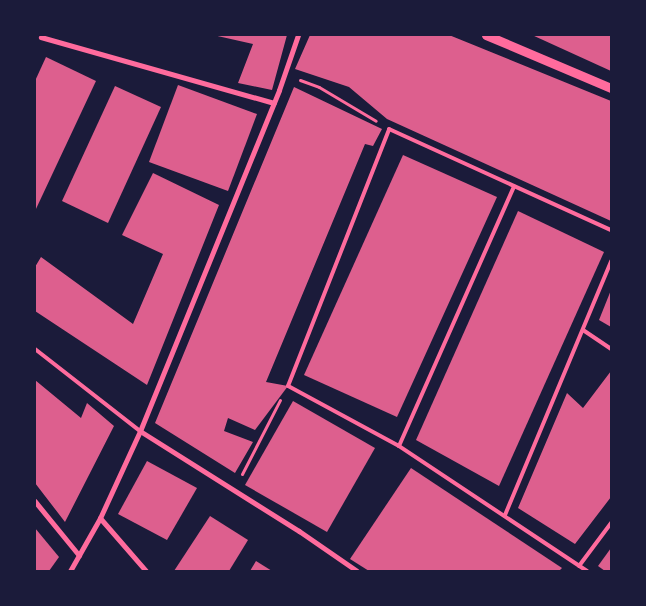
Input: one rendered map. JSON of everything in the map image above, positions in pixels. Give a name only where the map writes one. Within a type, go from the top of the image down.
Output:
[{"type":"street","points":[[70,571],[100,518],[140,431],[274,104],[298,35]]},
{"type":"street","points":[[486,35],[611,88]]},
{"type":"street","points":[[42,37],[274,104]]},
{"type":"street","points":[[140,431],[299,531],[356,571]]},
{"type":"street","points":[[35,502],[79,555]]},
{"type":"street","points":[[100,518],[146,571]]},
{"type":"lane","points":[[587,571],[399,446],[288,386],[389,129],[611,230]]},
{"type":"lane","points":[[399,446],[514,186]]},
{"type":"lane","points":[[505,515],[611,261]]},
{"type":"lane","points":[[583,330],[611,349]]},
{"type":"lane","points":[[35,349],[140,431]]},
{"type":"lane","points":[[579,566],[611,523]]},
{"type":"path","points":[[284,75],[319,87],[389,129]]},
{"type":"path","points":[[233,491],[288,386]]},
{"type":"building","points":[[213,35],[287,35],[272,90],[238,83],[253,44]]},
{"type":"building","points":[[310,35],[449,35],[611,101],[611,221],[387,119],[349,87],[295,69]]},
{"type":"building","points":[[532,35],[611,35],[611,71]]},
{"type":"building","points":[[46,57],[96,81],[35,211],[35,81]]},
{"type":"building","points":[[178,85],[257,114],[228,191],[149,162]]},
{"type":"building","points":[[115,86],[161,107],[108,223],[62,201]]},
{"type":"building","points":[[294,87],[382,129],[373,146],[365,144],[266,382],[288,386],[255,430],[228,418],[224,431],[253,442],[235,473],[155,423]]},
{"type":"building","points":[[403,155],[497,197],[397,417],[304,375]]},
{"type":"building","points":[[153,173],[219,205],[147,385],[35,311],[35,267],[41,257],[133,324],[163,254],[122,235]]},
{"type":"building","points":[[518,211],[604,252],[499,486],[416,440]]},
{"type":"building","points":[[611,290],[611,327],[599,320]]},
{"type":"building","points":[[611,371],[611,497],[575,544],[518,508],[567,393],[583,408]]},
{"type":"building","points":[[35,380],[81,418],[87,403],[114,426],[65,522],[35,483]]},
{"type":"building","points":[[293,401],[375,448],[327,532],[245,485]]},
{"type":"building","points":[[147,461],[197,488],[167,540],[118,514]]},
{"type":"building","points":[[411,468],[562,568],[559,571],[369,571],[350,559]]},
{"type":"building","points":[[210,516],[248,540],[229,571],[174,571]]},
{"type":"building","points":[[35,528],[59,557],[49,571],[35,571]]},
{"type":"building","points":[[611,548],[611,571],[605,571],[598,566]]},
{"type":"building","points":[[256,561],[272,571],[250,571]]}]
